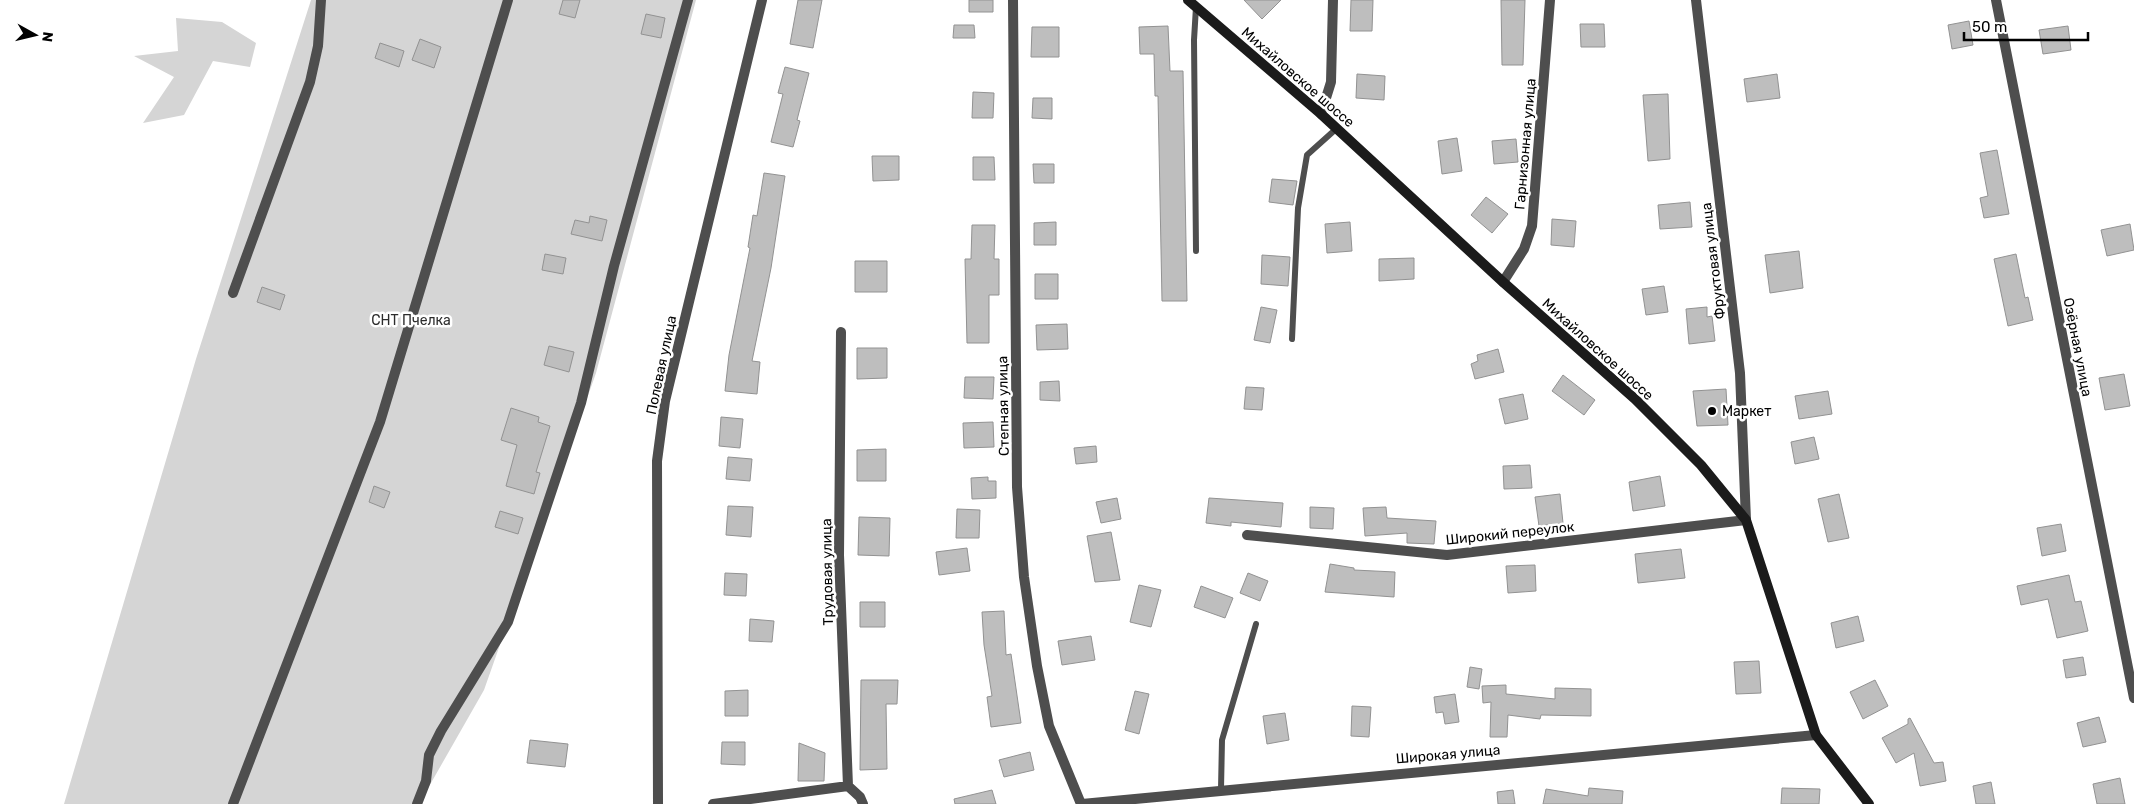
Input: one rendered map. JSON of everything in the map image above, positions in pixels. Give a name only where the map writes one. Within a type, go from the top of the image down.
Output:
[{"type":"main road","name":"Михайловское шоссе","points":[[1188,0],[1321,114],[1503,282],[1635,399],[1701,465],[1746,520],[1816,735],[1869,804]]},
{"type":"street","points":[[233,293],[310,82],[318,46],[321,0]]},
{"type":"street","points":[[233,804],[380,422],[508,0]]},
{"type":"street","points":[[417,804],[426,781],[429,755],[441,731],[508,622],[581,403],[614,266],[688,0]]},
{"type":"street","name":"Полевая улица","points":[[658,804],[658,462],[665,401],[762,0]]},
{"type":"street","name":"Степная улица","points":[[1014,0],[1017,487],[1024,577],[1037,666],[1049,726],[1081,804]]},
{"type":"street","points":[[1321,114],[1331,82],[1333,0]]},
{"type":"street","name":"Гарнизонная улица","points":[[1503,282],[1524,249],[1532,226],[1550,0]]},
{"type":"street","name":"Фруктовая улица","points":[[1696,0],[1740,373],[1746,520]]},
{"type":"street","name":"Озёрная улица","points":[[1996,0],[2134,698]]},
{"type":"street","name":"Трудовая улица","points":[[841,332],[838,555],[848,786]]},
{"type":"street","name":"Широкий переулок","points":[[1247,535],[1447,555],[1746,520]]},
{"type":"street","name":"Широкая улица","points":[[1081,804],[1220,789],[1816,735]]},
{"type":"street","points":[[714,804],[848,786],[860,797],[863,804]]},
{"type":"lane","points":[[1196,7],[1194,40],[1196,251]]},
{"type":"lane","points":[[1292,339],[1298,208],[1307,155],[1336,129]]},
{"type":"lane","points":[[1220,789],[1222,740],[1256,624]]},
{"type":"green space","name":"СНТ Пчелка","points":[[311,0],[696,0],[596,373],[484,690],[419,804],[64,804],[196,359]]},
{"type":"green space","points":[[176,18],[222,22],[256,43],[250,67],[213,61],[184,115],[143,123],[174,77],[134,56],[178,51]]},
{"type":"building","points":[[563,0],[580,0],[575,18],[559,14]]},
{"type":"building","points":[[798,0],[822,0],[813,48],[790,44]]},
{"type":"building","points":[[969,0],[993,0],[993,12],[969,12]]},
{"type":"building","points":[[1244,0],[1281,0],[1262,19]]},
{"type":"building","points":[[1351,0],[1373,0],[1372,31],[1350,31]]},
{"type":"building","points":[[1501,0],[1525,0],[1523,65],[1502,65]]},
{"type":"building","points":[[646,14],[665,18],[661,38],[641,34]]},
{"type":"building","points":[[1969,21],[1973,45],[1952,49],[1948,25]]},
{"type":"building","points":[[1580,24],[1604,24],[1605,47],[1581,47]]},
{"type":"building","points":[[954,25],[974,25],[975,38],[953,38]]},
{"type":"building","points":[[1168,26],[1170,71],[1183,71],[1187,301],[1162,301],[1158,96],[1155,96],[1154,54],[1140,54],[1139,27]]},
{"type":"building","points":[[2068,26],[2071,50],[2043,54],[2039,30]]},
{"type":"building","points":[[1032,27],[1059,27],[1059,57],[1031,57]]},
{"type":"building","points":[[420,39],[441,47],[434,68],[412,60]]},
{"type":"building","points":[[380,43],[404,51],[399,67],[375,58]]},
{"type":"building","points":[[785,67],[809,73],[797,120],[800,121],[793,147],[771,142],[783,94],[778,93]]},
{"type":"building","points":[[1357,74],[1385,76],[1384,100],[1356,98]]},
{"type":"building","points":[[1777,74],[1780,98],[1747,102],[1744,79]]},
{"type":"building","points":[[973,92],[994,93],[993,118],[972,118]]},
{"type":"building","points":[[1668,94],[1670,159],[1648,161],[1643,95]]},
{"type":"building","points":[[1033,98],[1052,98],[1052,119],[1032,118]]},
{"type":"building","points":[[1457,138],[1462,171],[1442,174],[1438,141]]},
{"type":"building","points":[[1516,139],[1518,162],[1494,164],[1492,141]]},
{"type":"building","points":[[1997,150],[2009,214],[1984,218],[1980,198],[1988,196],[1980,153]]},
{"type":"building","points":[[872,156],[899,156],[899,180],[873,181]]},
{"type":"building","points":[[973,157],[994,157],[995,180],[973,180]]},
{"type":"building","points":[[1033,164],[1054,164],[1054,183],[1034,183]]},
{"type":"building","points":[[764,173],[785,176],[771,268],[752,361],[760,362],[757,394],[725,391],[729,355],[750,248],[748,247],[753,215],[757,216]]},
{"type":"building","points":[[1272,179],[1297,181],[1293,205],[1269,202]]},
{"type":"building","points":[[1486,197],[1508,214],[1492,233],[1471,215]]},
{"type":"building","points":[[1690,202],[1692,227],[1660,229],[1658,205]]},
{"type":"building","points":[[590,216],[607,220],[602,241],[571,234],[575,220],[589,223]]},
{"type":"building","points":[[1552,219],[1576,221],[1574,247],[1551,245]]},
{"type":"building","points":[[1056,222],[1056,245],[1034,245],[1034,223]]},
{"type":"building","points":[[1350,222],[1352,251],[1327,253],[1325,224]]},
{"type":"building","points":[[2130,224],[2134,250],[2107,256],[2101,230]]},
{"type":"building","points":[[972,225],[995,225],[994,259],[999,259],[999,295],[989,295],[989,343],[967,343],[965,259],[971,259]]},
{"type":"building","points":[[1799,251],[1803,288],[1770,293],[1765,255]]},
{"type":"building","points":[[545,254],[566,258],[563,274],[542,270]]},
{"type":"building","points":[[2016,254],[2025,298],[2028,297],[2033,320],[2008,326],[1994,259]]},
{"type":"building","points":[[1262,255],[1290,257],[1288,286],[1261,284]]},
{"type":"building","points":[[1414,258],[1414,279],[1379,281],[1379,259]]},
{"type":"building","points":[[855,261],[887,261],[887,292],[855,292]]},
{"type":"building","points":[[1035,274],[1058,274],[1058,299],[1035,299]]},
{"type":"building","points":[[1664,286],[1668,312],[1646,315],[1642,289]]},
{"type":"building","points":[[262,287],[285,295],[280,310],[257,302]]},
{"type":"building","points":[[1261,307],[1277,310],[1270,343],[1254,340]]},
{"type":"building","points":[[1707,307],[1707,317],[1712,316],[1715,341],[1689,344],[1686,309]]},
{"type":"building","points":[[1067,324],[1068,349],[1037,350],[1036,325]]},
{"type":"building","points":[[549,346],[574,352],[569,372],[544,365]]},
{"type":"building","points":[[857,348],[887,348],[887,378],[857,379]]},
{"type":"building","points":[[1498,349],[1504,372],[1475,379],[1471,364],[1478,361],[1477,355]]},
{"type":"building","points":[[2124,374],[2130,406],[2105,410],[2099,378]]},
{"type":"building","points":[[1563,375],[1595,400],[1584,415],[1552,391]]},
{"type":"building","points":[[965,377],[994,377],[993,399],[964,398]]},
{"type":"building","points":[[1059,381],[1060,401],[1040,400],[1040,382]]},
{"type":"building","points":[[1246,387],[1264,388],[1262,410],[1244,409]]},
{"type":"building","points":[[1726,389],[1728,425],[1697,426],[1693,391]]},
{"type":"building","points":[[1828,391],[1832,414],[1799,419],[1795,396]]},
{"type":"building","points":[[1523,394],[1528,419],[1505,424],[1499,399]]},
{"type":"building","points":[[511,408],[539,417],[538,422],[550,426],[536,472],[540,473],[534,494],[506,486],[517,445],[501,440]]},
{"type":"building","points":[[721,417],[743,419],[740,448],[719,446]]},
{"type":"building","points":[[993,422],[994,447],[964,448],[963,423]]},
{"type":"building","points":[[1814,437],[1819,459],[1795,464],[1791,442]]},
{"type":"building","points":[[1096,446],[1097,462],[1076,464],[1074,448]]},
{"type":"building","points":[[886,449],[886,481],[857,481],[857,450]]},
{"type":"building","points":[[728,457],[752,459],[750,481],[726,479]]},
{"type":"building","points":[[1530,465],[1532,488],[1504,489],[1503,466]]},
{"type":"building","points":[[1660,476],[1665,506],[1633,511],[1629,482]]},
{"type":"building","points":[[988,477],[988,481],[996,481],[996,498],[972,499],[971,478]]},
{"type":"building","points":[[374,486],[390,492],[384,508],[369,502]]},
{"type":"building","points":[[1560,494],[1563,523],[1539,526],[1535,497]]},
{"type":"building","points":[[1839,494],[1849,538],[1828,542],[1818,499]]},
{"type":"building","points":[[1117,498],[1121,519],[1101,523],[1096,502]]},
{"type":"building","points":[[1209,498],[1283,503],[1281,527],[1231,522],[1231,526],[1206,523]]},
{"type":"building","points":[[728,506],[753,507],[751,537],[726,535]]},
{"type":"building","points":[[1310,507],[1334,508],[1333,529],[1310,528]]},
{"type":"building","points":[[1386,507],[1387,518],[1436,521],[1434,544],[1407,543],[1407,533],[1365,536],[1363,508]]},
{"type":"building","points":[[957,509],[980,510],[979,538],[956,538]]},
{"type":"building","points":[[500,511],[523,518],[518,534],[495,527]]},
{"type":"building","points":[[859,517],[890,518],[889,556],[858,555]]},
{"type":"building","points":[[2061,524],[2066,551],[2042,556],[2037,528]]},
{"type":"building","points":[[1111,532],[1120,580],[1095,582],[1087,536]]},
{"type":"building","points":[[967,548],[970,571],[939,575],[936,552]]},
{"type":"building","points":[[1681,549],[1685,578],[1638,583],[1635,554]]},
{"type":"building","points":[[1330,564],[1354,568],[1354,570],[1395,572],[1394,597],[1325,592]]},
{"type":"building","points":[[1535,565],[1536,591],[1508,593],[1506,566]]},
{"type":"building","points":[[725,573],[747,574],[746,596],[724,595]]},
{"type":"building","points":[[1248,573],[1268,581],[1260,601],[1240,593]]},
{"type":"building","points":[[2069,575],[2075,602],[2081,601],[2088,631],[2057,638],[2048,599],[2021,605],[2017,586]]},
{"type":"building","points":[[1139,585],[1161,590],[1151,627],[1130,622]]},
{"type":"building","points":[[1201,586],[1233,598],[1225,618],[1194,607]]},
{"type":"building","points":[[860,602],[885,602],[885,627],[860,627]]},
{"type":"building","points":[[1004,611],[1006,655],[1011,654],[1021,723],[991,727],[987,697],[992,696],[984,645],[982,612]]},
{"type":"building","points":[[1858,616],[1864,641],[1836,648],[1831,623]]},
{"type":"building","points":[[750,619],[774,621],[772,642],[749,641]]},
{"type":"building","points":[[1091,636],[1095,660],[1062,665],[1058,641]]},
{"type":"building","points":[[2083,657],[2086,675],[2066,678],[2063,660]]},
{"type":"building","points":[[1759,661],[1761,693],[1736,694],[1734,662]]},
{"type":"building","points":[[1470,667],[1482,669],[1479,689],[1467,687]]},
{"type":"building","points":[[861,680],[898,680],[897,704],[886,704],[887,769],[860,770]]},
{"type":"building","points":[[1875,680],[1888,706],[1863,719],[1850,692]]},
{"type":"building","points":[[1506,685],[1506,694],[1555,699],[1555,688],[1591,689],[1591,716],[1541,715],[1540,719],[1508,715],[1507,737],[1490,737],[1491,702],[1483,703],[1482,686]]},
{"type":"building","points":[[748,690],[748,716],[725,716],[725,691]]},
{"type":"building","points":[[1135,691],[1149,694],[1139,734],[1125,730]]},
{"type":"building","points":[[1455,694],[1459,722],[1445,724],[1443,712],[1436,713],[1434,697]]},
{"type":"building","points":[[1352,706],[1371,707],[1369,737],[1351,736]]},
{"type":"building","points":[[1285,713],[1289,740],[1267,744],[1263,716]]},
{"type":"building","points":[[2099,717],[2106,742],[2083,747],[2077,723]]},
{"type":"building","points":[[1910,718],[1934,763],[1943,762],[1946,781],[1920,786],[1914,753],[1896,763],[1882,738],[1908,724],[1908,719]]},
{"type":"building","points":[[530,740],[568,744],[565,767],[527,763]]},
{"type":"building","points":[[722,742],[745,742],[745,765],[721,764]]},
{"type":"building","points":[[799,743],[825,753],[824,781],[798,781]]},
{"type":"building","points":[[1030,752],[1034,770],[1004,777],[999,760]]},
{"type":"building","points":[[2120,778],[2125,804],[2097,804],[2093,784]]},
{"type":"building","points":[[1991,782],[1995,804],[1976,804],[1973,786]]},
{"type":"building","points":[[1589,788],[1623,791],[1622,804],[1543,804],[1546,789],[1588,796]]},
{"type":"building","points":[[1782,788],[1820,789],[1819,804],[1781,804]]},
{"type":"building","points":[[992,790],[996,804],[955,804],[954,799]]},
{"type":"building","points":[[1513,790],[1515,804],[1498,804],[1497,792]]},
{"type":"place","name":"Маркет","points":[[1712,411]]}]
